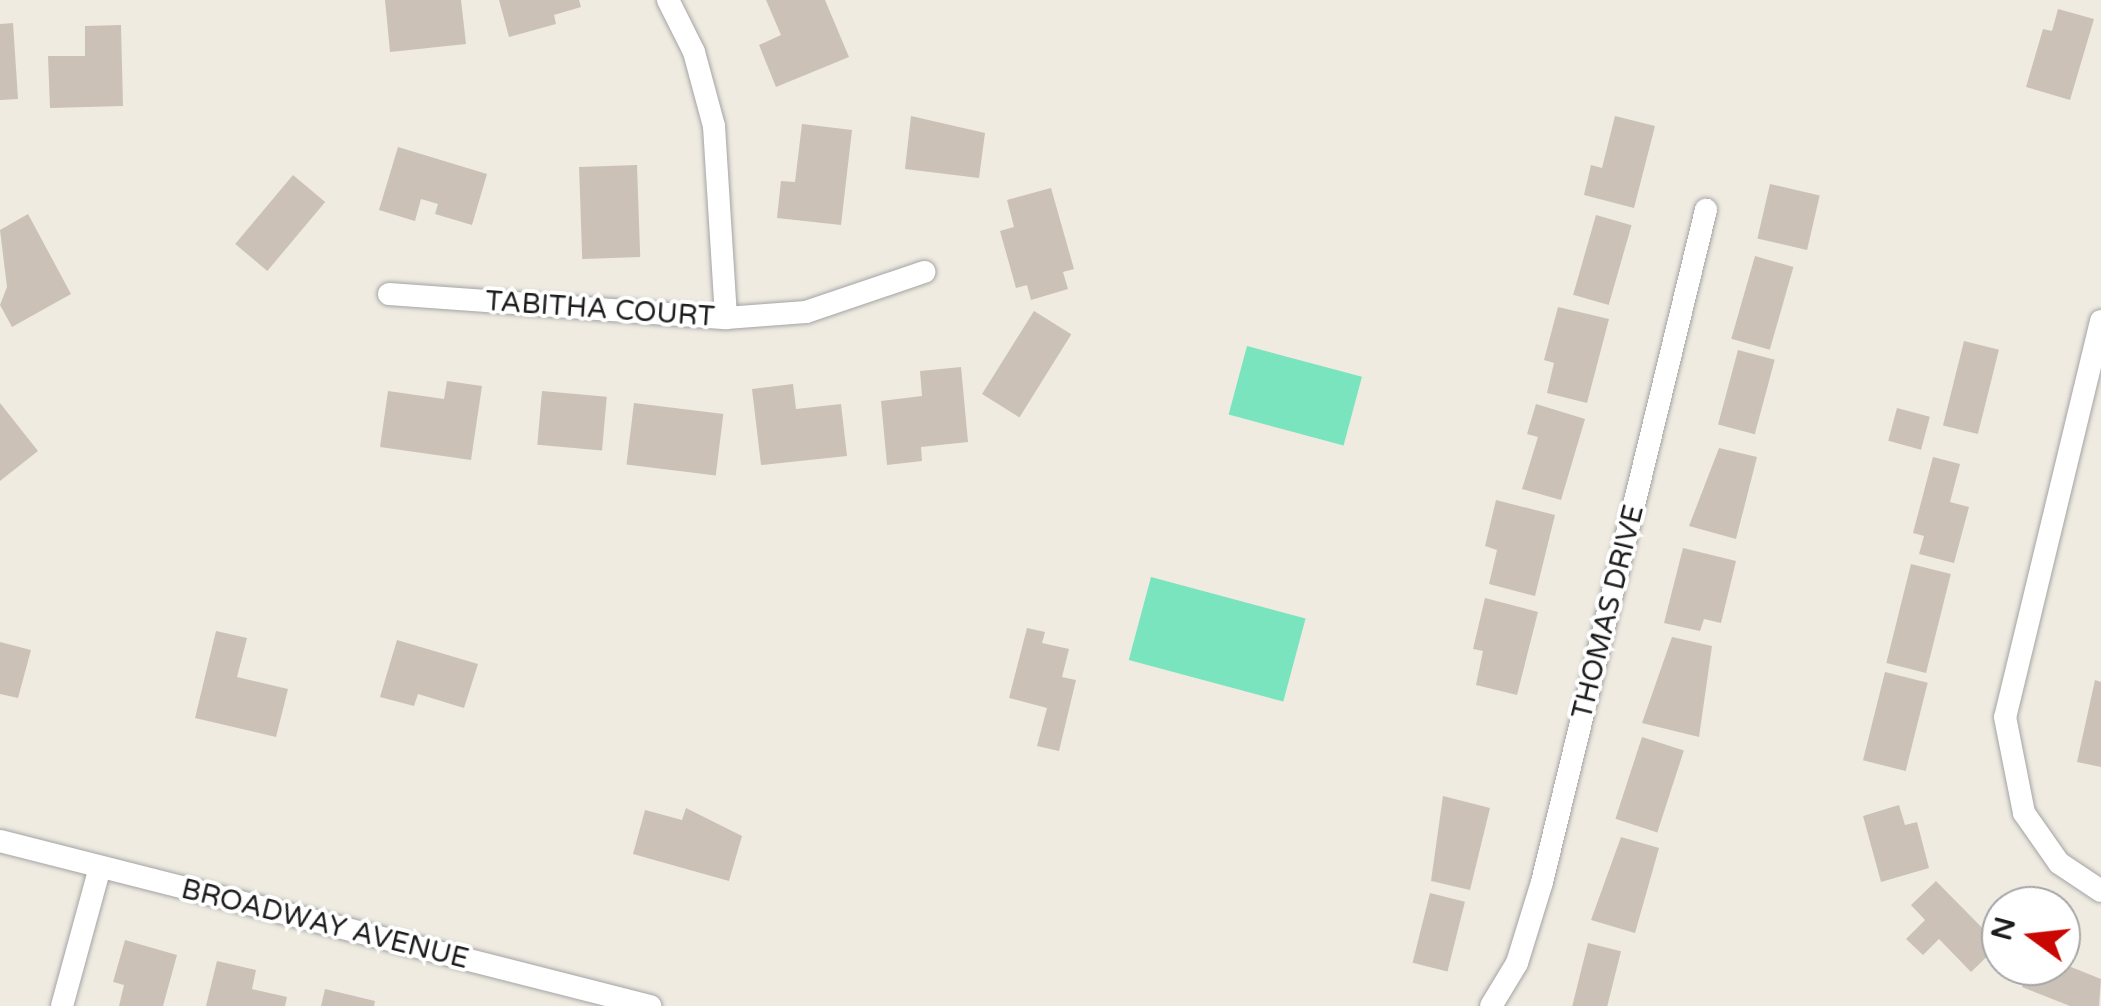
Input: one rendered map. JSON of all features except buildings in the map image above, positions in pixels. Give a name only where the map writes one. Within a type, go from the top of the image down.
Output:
[{"type":"street","points":[[668,0],[694,52],[714,126],[726,318]]},
{"type":"street","name":"THOMAS DRIVE","points":[[1491,1006],[1517,963],[1542,882],[1706,210]]},
{"type":"street","name":"TABITHA COURT","points":[[389,294],[726,318],[806,312],[924,272]]},
{"type":"street","points":[[2101,322],[2006,717],[2024,813],[2059,863],[2101,890]]},
{"type":"street","name":"BROADWAY AVENUE","points":[[0,841],[650,1006]]},
{"type":"street","points":[[62,1006],[100,867]]},
{"type":"green space","points":[[1247,346],[1362,377],[1344,445],[1229,415]]},
{"type":"green space","points":[[1151,577],[1306,618],[1283,701],[1129,660]]}]
